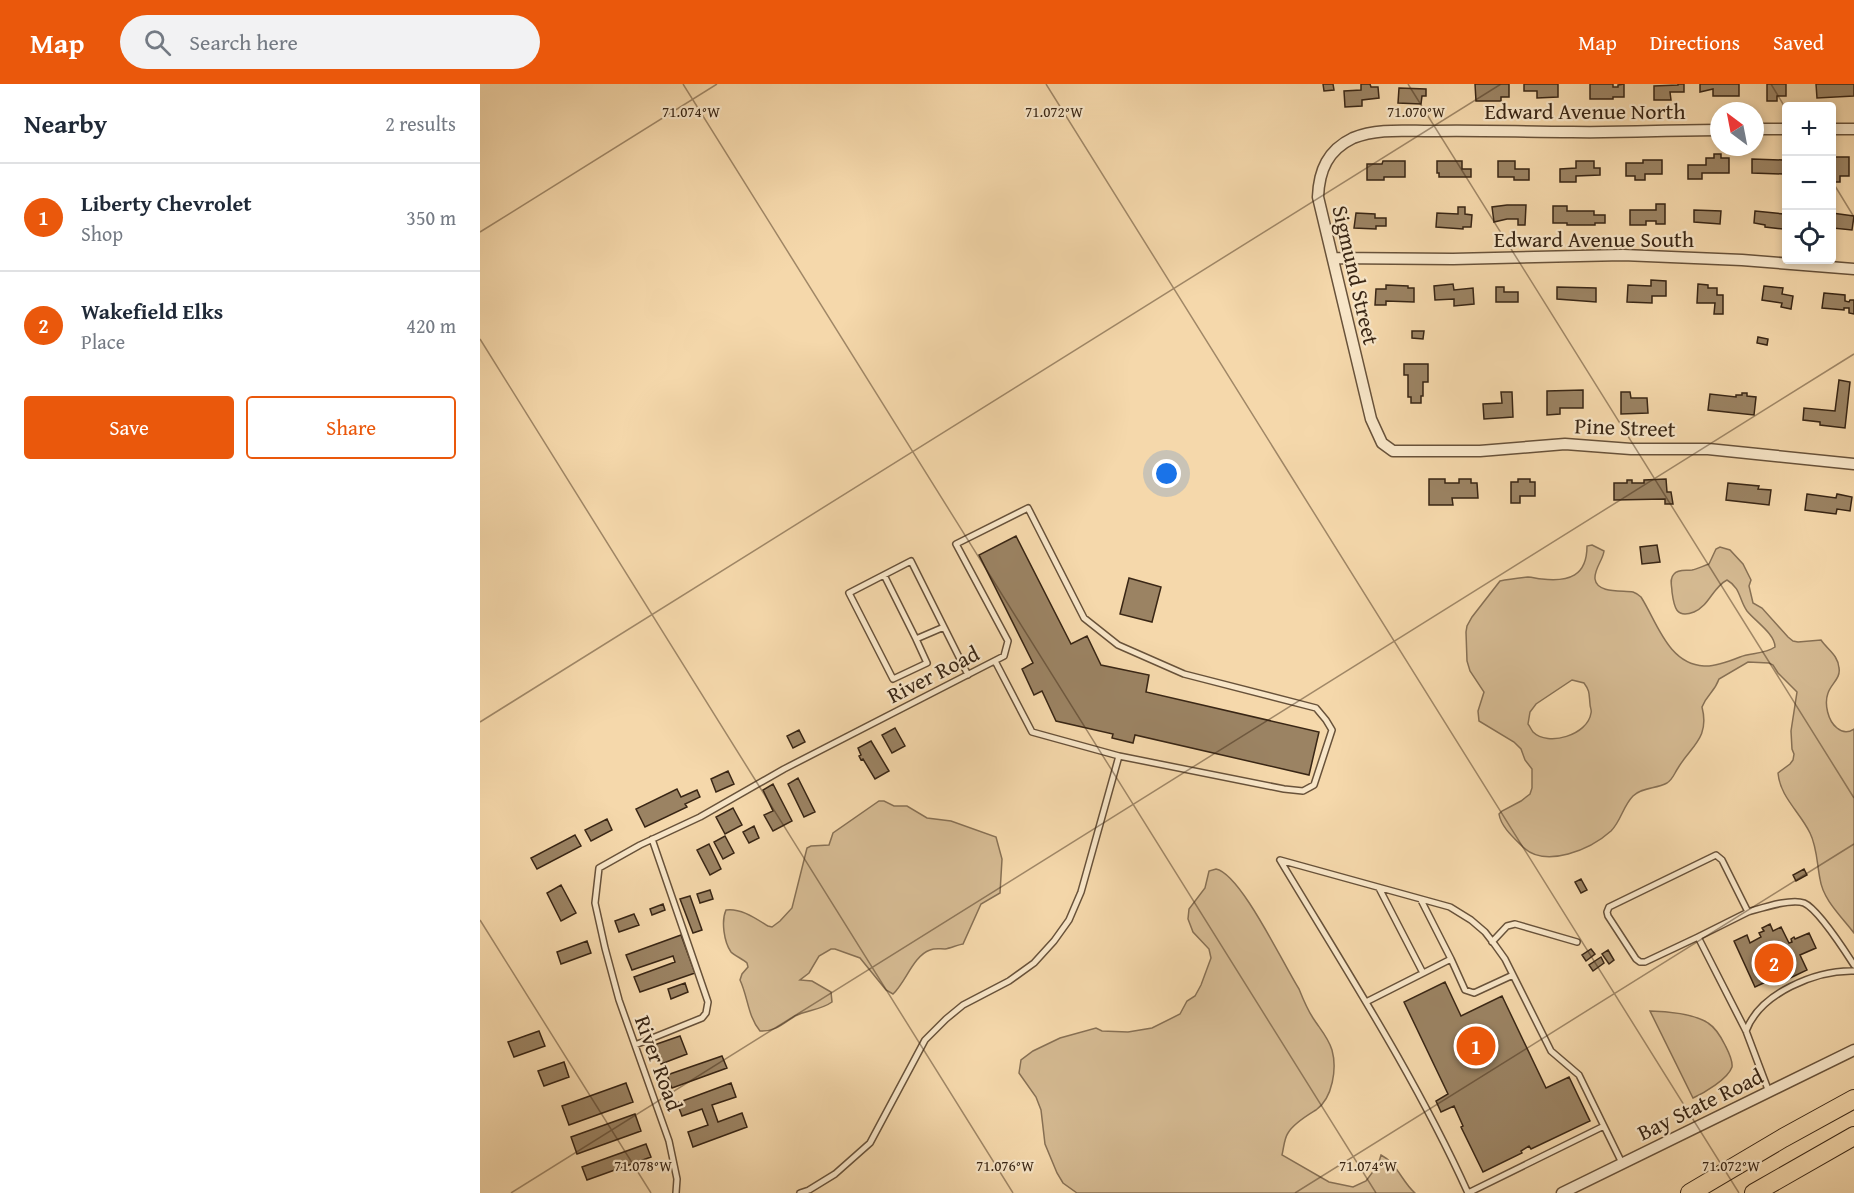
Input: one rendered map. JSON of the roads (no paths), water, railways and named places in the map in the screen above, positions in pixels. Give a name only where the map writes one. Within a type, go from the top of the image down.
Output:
[{"type":"highway","points":[[1690,1193],[1773,1143],[1854,1099]]},
{"type":"highway","points":[[1754,1193],[1854,1136]]},
{"type":"street","points":[[1764,129],[1782,129]]},
{"type":"street","points":[[1836,129],[1854,129]]},
{"type":"street","name":"Edward Avenue North","points":[[1378,131],[1710,130]]},
{"type":"street","name":"Sigmund Street","points":[[1378,131],[1355,138],[1337,147],[1324,165],[1318,181],[1318,197],[1371,419],[1382,443],[1393,451]]},
{"type":"street","name":"Edward Avenue South","points":[[1334,258],[1453,259],[1623,255],[1742,260],[1854,269]]},
{"type":"street","name":"Pine Street","points":[[1393,451],[1480,451],[1565,444],[1631,450],[1708,449],[1854,464]]},
{"type":"street","name":"Bay State Road","points":[[1562,1193],[1854,1050]]},
{"type":"lane","name":"River Road","points":[[676,1193],[677,1179],[669,1141],[619,1000],[595,903],[599,868],[652,839],[700,817],[784,769],[968,675],[994,661],[1004,656],[1008,640],[956,544],[1028,508],[1084,618],[1104,635],[1118,645],[1184,674],[1316,708],[1332,730],[1314,785],[1303,791],[1119,756],[1032,732],[994,661]]},
{"type":"lane","points":[[884,575],[927,663],[893,679],[849,593],[911,561],[968,675]]},
{"type":"lane","points":[[916,639],[944,627]]},
{"type":"lane","points":[[800,1193],[835,1174],[870,1143],[926,1040],[946,1018],[963,1005],[1009,981],[1034,963],[1054,941],[1069,920],[1081,892],[1119,756]]},
{"type":"lane","points":[[635,1045],[702,1018],[706,1013],[708,1002],[652,839]]},
{"type":"lane","points":[[1749,912],[1722,860],[1716,855],[1607,910],[1608,916],[1636,959],[1644,962],[1749,912],[1785,903],[1803,903],[1817,914],[1854,965]]},
{"type":"lane","points":[[1604,1126],[1468,1193],[1409,1074],[1280,860],[1450,907],[1470,920],[1505,959],[1551,1051],[1578,1073],[1623,1164]]},
{"type":"lane","points":[[1379,888],[1423,973]]},
{"type":"lane","points":[[1421,900],[1463,987],[1468,992],[1474,993],[1513,975]]},
{"type":"lane","points":[[1492,942],[1507,926],[1513,924],[1577,942]]},
{"type":"lane","points":[[1698,937],[1746,1031],[1769,1092]]},
{"type":"lane","points":[[1366,1002],[1451,959]]},
{"type":"lane","points":[[1746,1031],[1754,1015],[1774,997],[1813,978],[1843,971],[1854,971]]},
{"type":"place","name":"Wakefield Elks","points":[[1774,963]]},
{"type":"place","name":"Liberty Chevrolet","points":[[1476,1046]]}]
